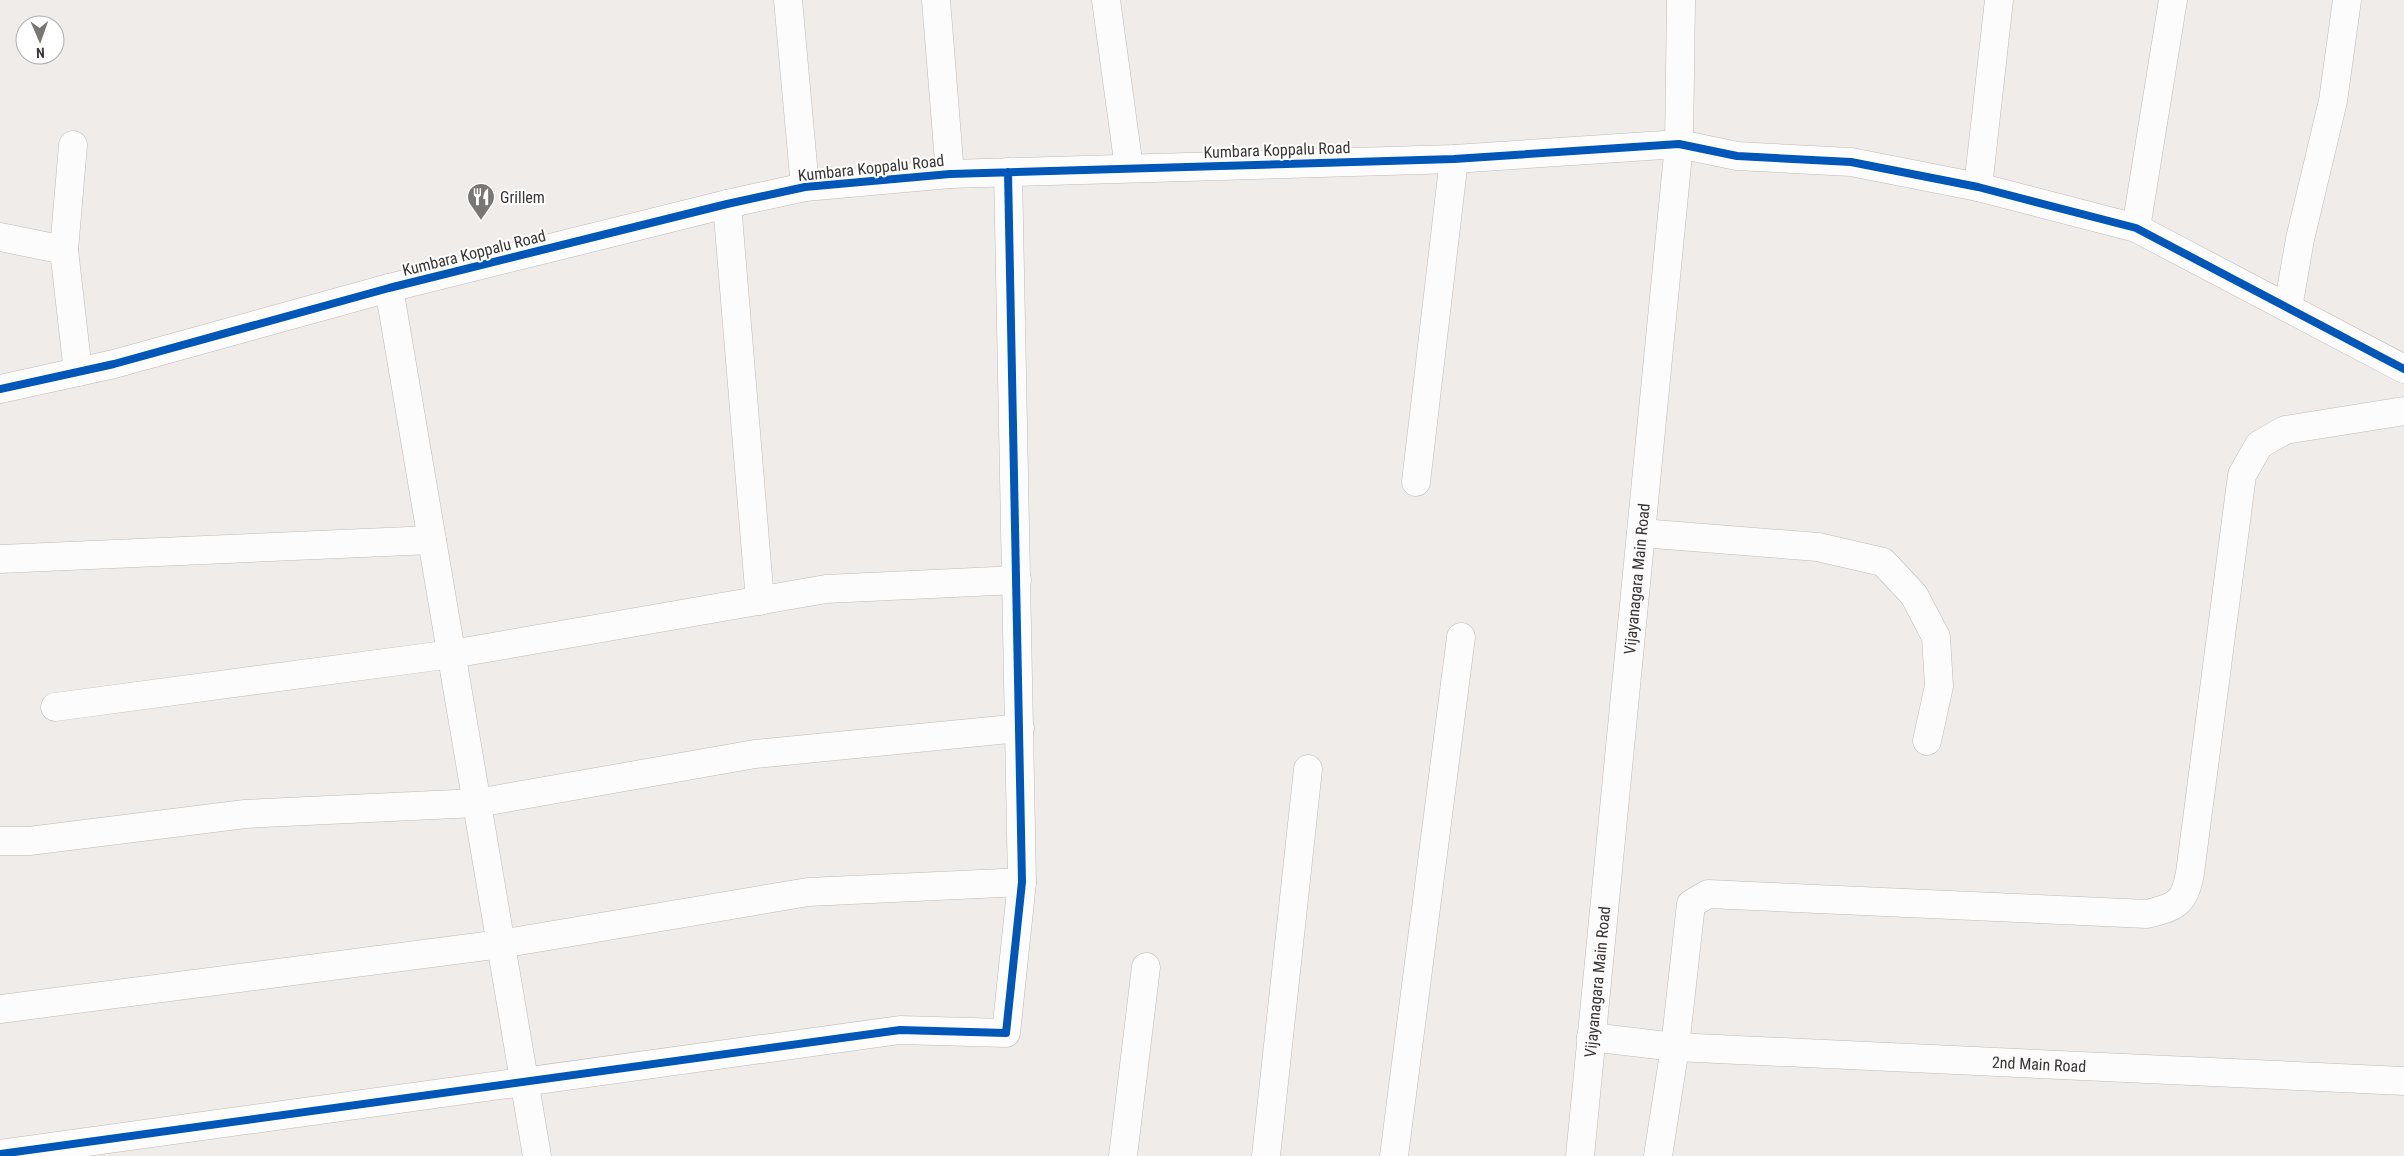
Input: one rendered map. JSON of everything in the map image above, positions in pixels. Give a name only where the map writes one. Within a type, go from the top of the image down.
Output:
[{"type":"street","points":[[787,0],[805,187]]},
{"type":"street","points":[[936,0],[950,174]]},
{"type":"street","points":[[1106,0],[1129,168]]},
{"type":"street","name":"Vijayanagara Main Road","points":[[1580,1156],[1679,144],[1681,0]]},
{"type":"street","points":[[1978,187],[2000,0]]},
{"type":"street","points":[[2136,228],[2173,0]]},
{"type":"street","points":[[2288,308],[2300,239],[2333,100],[2347,0]]},
{"type":"street","name":"Kumbara Koppalu Road","points":[[0,389],[114,364],[389,288],[727,204],[805,187],[950,174],[1454,159],[1679,144],[1737,156],[1851,162],[1978,187],[2136,228],[2404,369]]},
{"type":"street","points":[[73,145],[64,250],[78,372]]},
{"type":"street","points":[[1416,482],[1454,159]]},
{"type":"street","points":[[0,1154],[900,1030],[1006,1033],[1022,882],[1008,172]]},
{"type":"street","points":[[727,204],[760,601]]},
{"type":"street","points":[[0,237],[64,250]]},
{"type":"street","points":[[389,288],[537,1156]]},
{"type":"street","points":[[1658,1156],[1675,1046],[1692,904],[1708,894],[2147,914],[2172,907],[2187,892],[2190,874],[2242,475],[2259,445],[2285,430],[2404,411]]},
{"type":"street","points":[[1641,533],[1818,547],[1883,562],[1914,594],[1936,637],[1939,686],[1926,740]]},
{"type":"street","points":[[0,559],[432,540]]},
{"type":"street","points":[[55,707],[452,654],[826,589],[1016,580]]},
{"type":"street","points":[[1394,1156],[1461,637]]},
{"type":"street","points":[[0,841],[29,841],[246,814],[477,804],[755,754],[1020,728]]},
{"type":"street","points":[[1266,1156],[1308,769]]},
{"type":"street","points":[[0,1010],[501,944],[808,892],[1022,882]]},
{"type":"street","points":[[1123,1156],[1146,966]]},
{"type":"street","name":"2nd Main Road","points":[[1591,1036],[1675,1046],[2404,1081]]},
{"type":"cycle path","points":[[0,389],[114,364],[389,288],[727,204],[805,187],[950,174],[1454,159],[1679,144],[1737,156],[1851,162],[1978,187],[2136,228],[2404,369]]},
{"type":"cycle path","points":[[0,1154],[900,1030],[1006,1033],[1022,882],[1008,172]]},
{"type":"place","name":"Grillem","points":[[481,221]]}]
